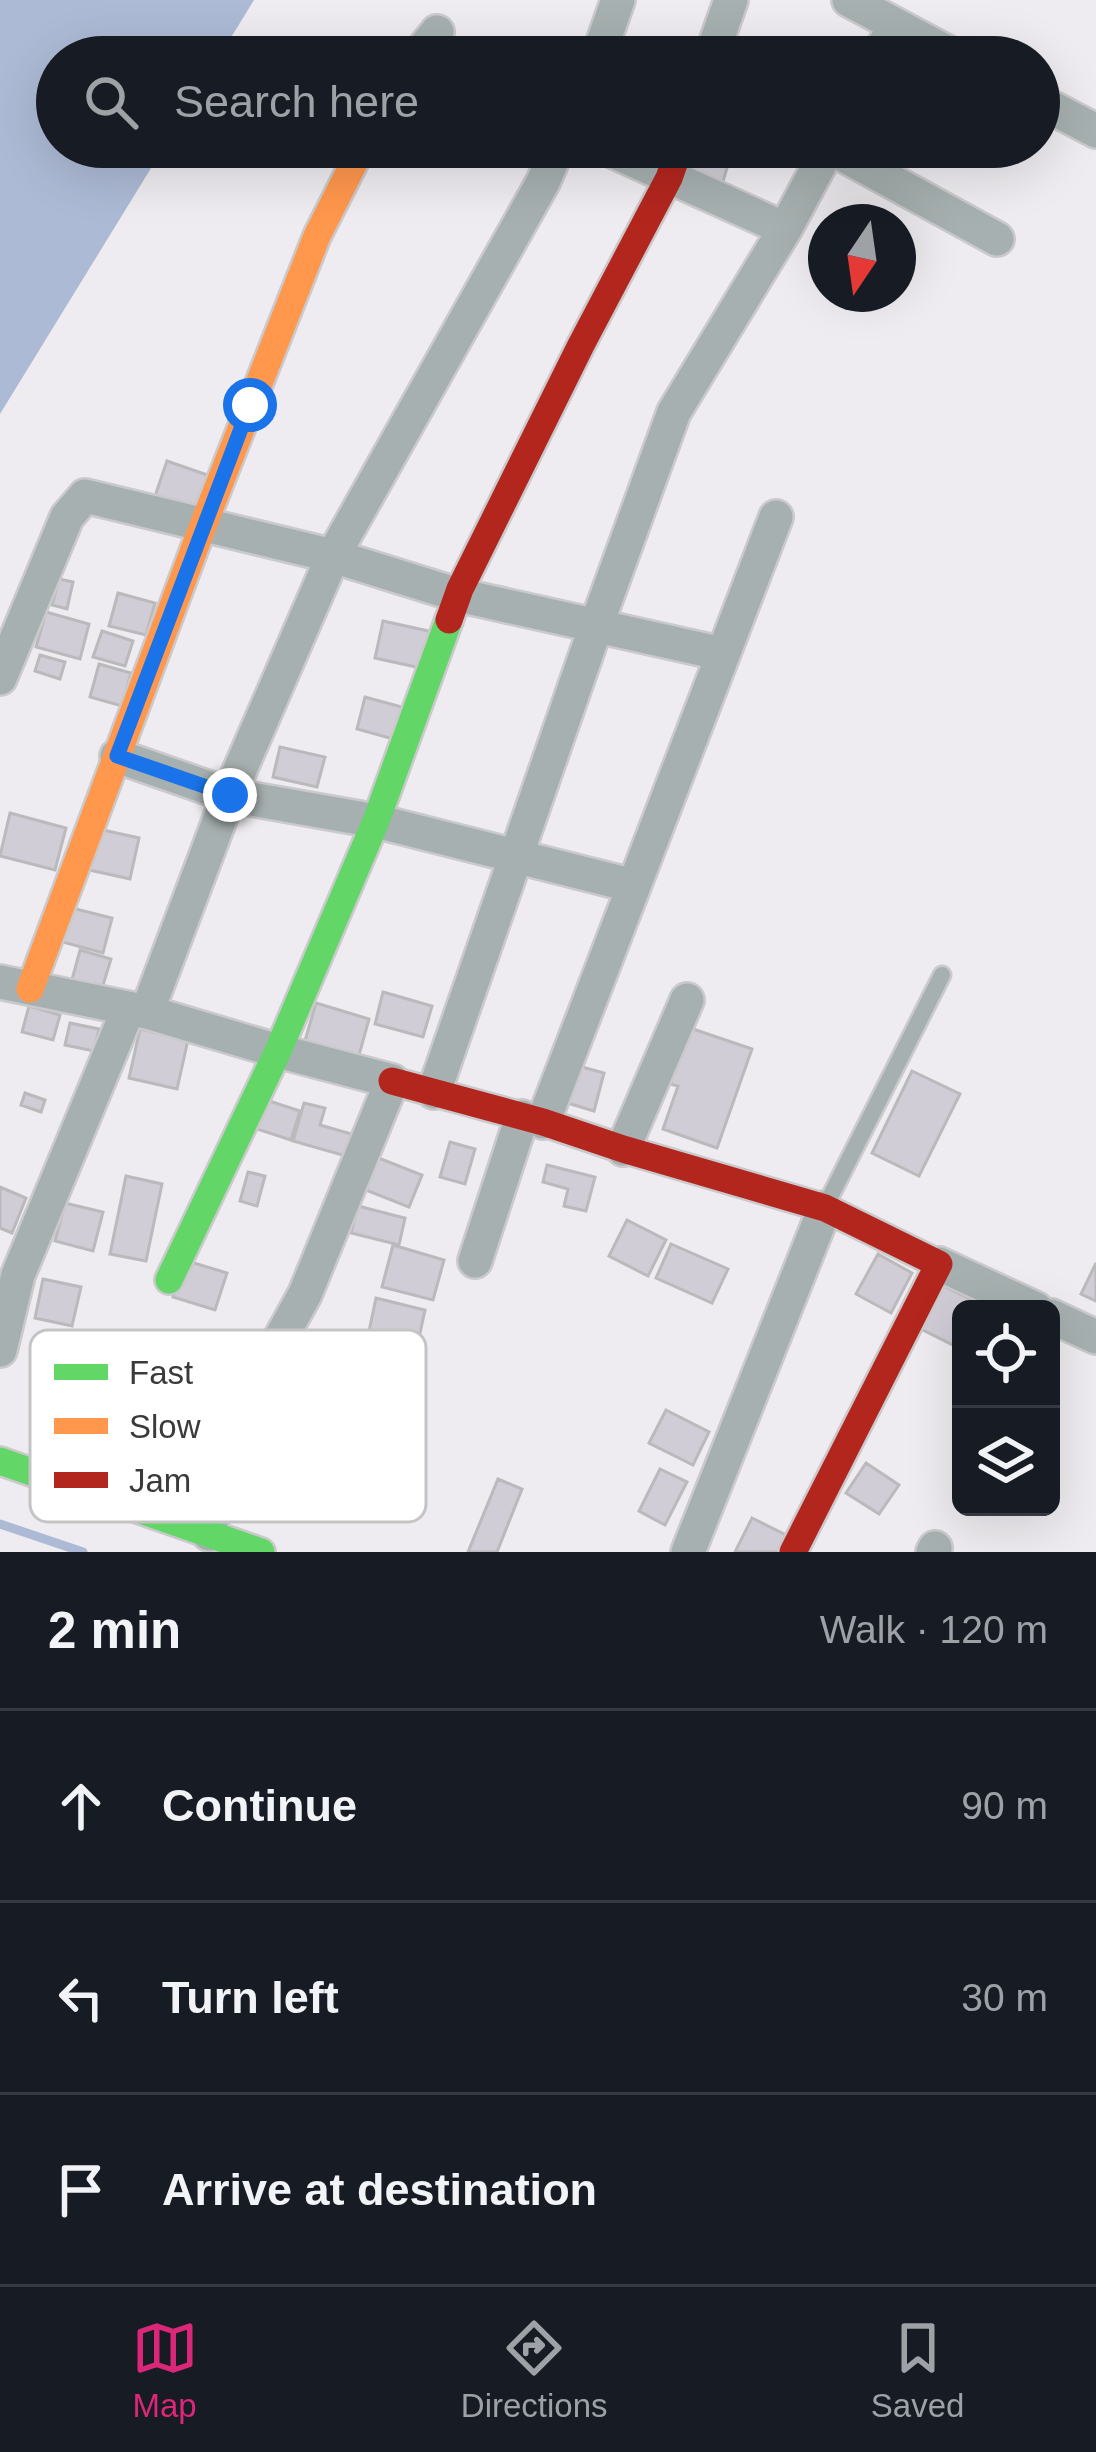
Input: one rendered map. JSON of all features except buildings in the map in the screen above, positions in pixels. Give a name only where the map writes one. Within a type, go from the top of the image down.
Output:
[{"type":"street","points":[[605,36],[618,0]]},
{"type":"street","points":[[718,36],[731,0]]},
{"type":"street","points":[[848,0],[916,36]]},
{"type":"street","points":[[889,36],[895,25]]},
{"type":"street","points":[[1060,112],[1096,131]]},
{"type":"street","points":[[351,168],[317,236],[117,756],[15,985],[138,1011],[532,1119],[825,1208],[1017,1300]]},
{"type":"street","points":[[0,1350],[18,1275],[138,1011],[333,556],[549,168]]},
{"type":"street","points":[[169,1280],[278,1051],[376,820],[458,595],[671,168]]},
{"type":"street","points":[[684,168],[785,229]]},
{"type":"street","points":[[434,1093],[674,412],[818,168]]},
{"type":"street","points":[[867,168],[997,239]]},
{"type":"street","points":[[0,678],[67,517],[85,496],[333,556],[458,595],[723,654]]},
{"type":"street","points":[[475,1261],[634,886],[776,518]]},
{"type":"street","points":[[117,756],[230,795],[376,820],[634,886]]},
{"type":"street","points":[[623,1149],[687,1000]]},
{"type":"street","points":[[285,1330],[305,1294],[392,1081]]},
{"type":"street","points":[[688,1552],[825,1208]]},
{"type":"street","points":[[793,1552],[939,1264]]},
{"type":"street","points":[[1060,1320],[1096,1337]]},
{"type":"street","points":[[0,1461],[30,1473]]},
{"type":"street","points":[[150,1522],[209,1534],[261,1552]]},
{"type":"street","points":[[209,1534],[211,1522]]},
{"type":"lane","points":[[825,1208],[942,975]]},
{"type":"water","points":[[0,0],[254,0],[232,36],[36,36],[36,168],[151,168],[0,414]]},
{"type":"waterway","points":[[0,1524],[83,1552]]},
{"type":"traffic: fast","points":[[169,1280],[278,1051],[376,821],[449,620]]},
{"type":"traffic: fast","points":[[0,1461],[30,1471]]},
{"type":"traffic: fast","points":[[175,1522],[261,1552]]},
{"type":"traffic: slow","points":[[30,989],[204,523],[317,236],[351,168]]},
{"type":"traffic: jam","points":[[449,620],[460,589],[673,168]]},
{"type":"traffic: jam","points":[[392,1081],[825,1208],[939,1264],[793,1552]]},
{"type":"route","points":[[230,795],[117,756],[250,405]]}]
